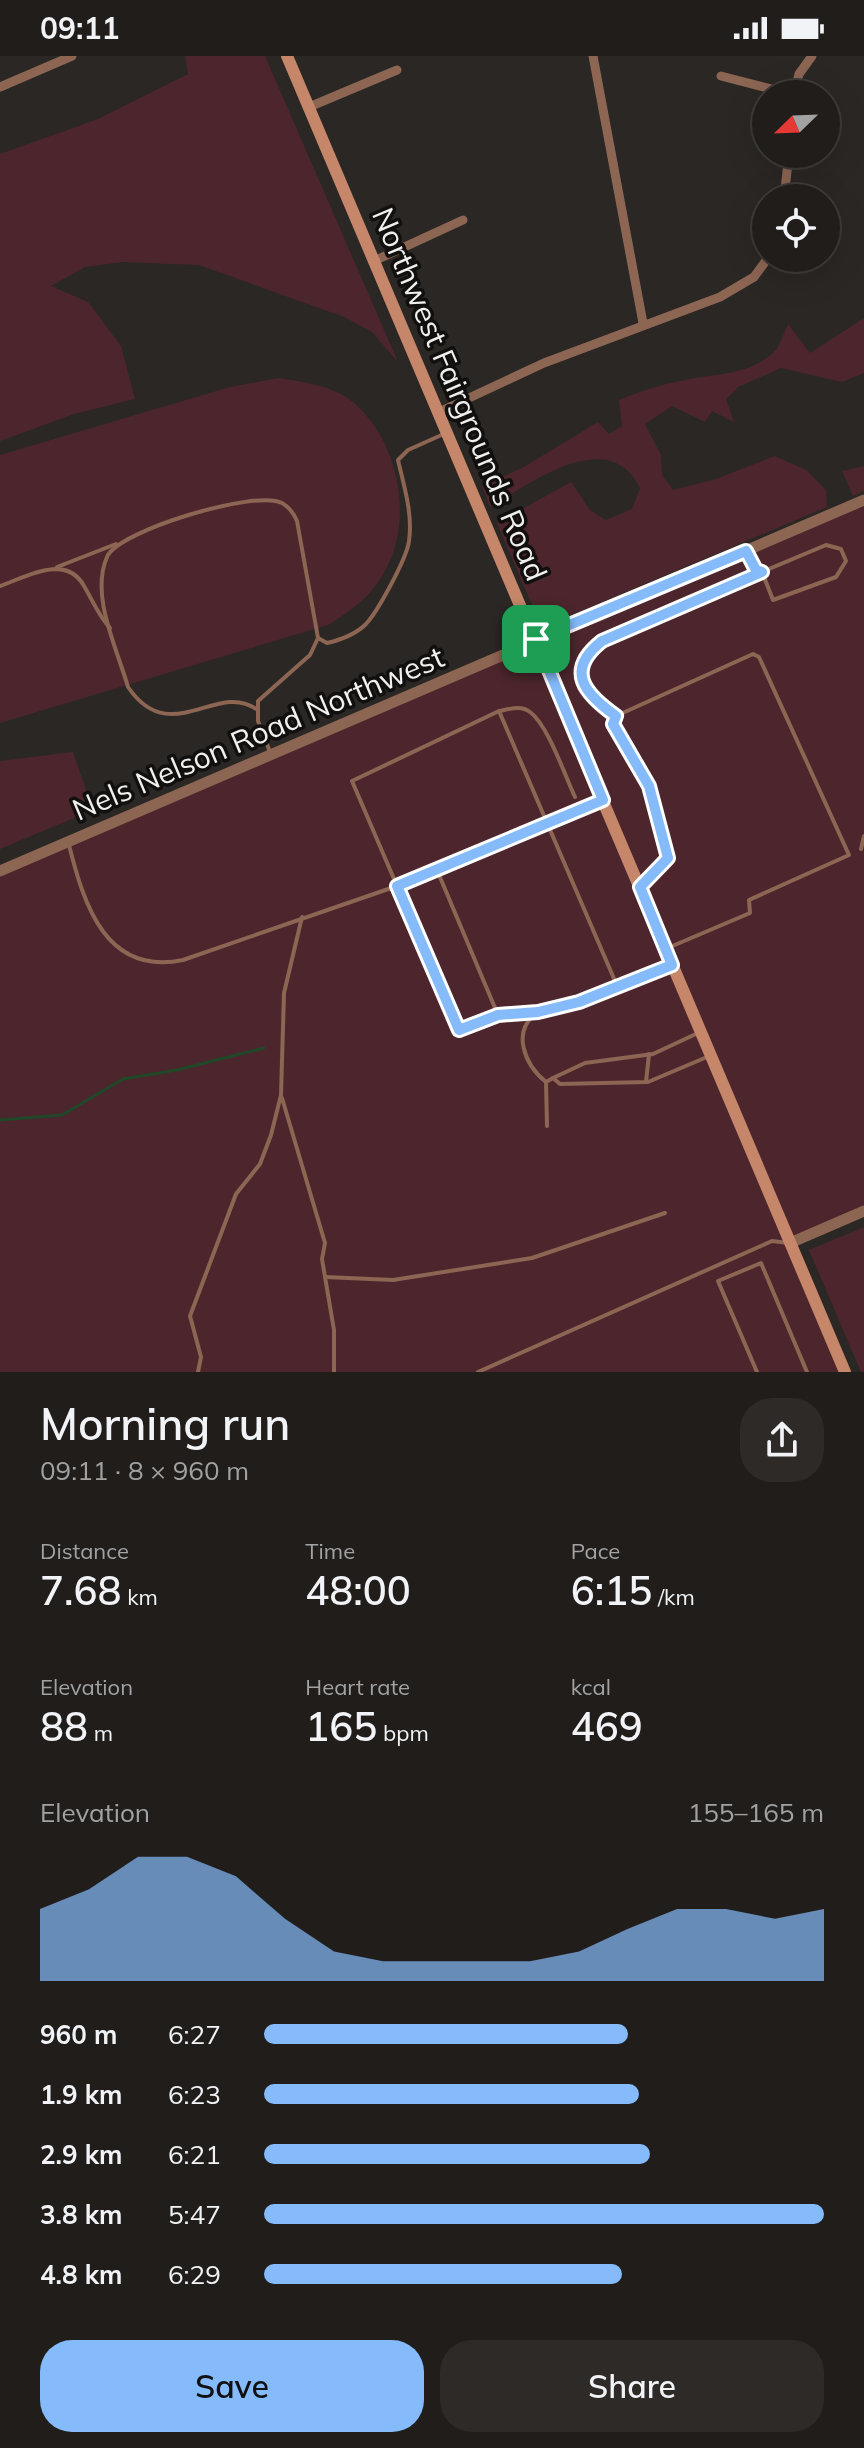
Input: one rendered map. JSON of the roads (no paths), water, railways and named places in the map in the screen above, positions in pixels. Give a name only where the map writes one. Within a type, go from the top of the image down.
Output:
[{"type":"main road","name":"Northwest Fairgrounds Road","points":[[287,56],[845,1372]]},
{"type":"street","points":[[0,87],[72,56]]},
{"type":"street","points":[[593,56],[643,323]]},
{"type":"street","points":[[797,80],[812,56]]},
{"type":"street","points":[[309,107],[397,70]]},
{"type":"street","points":[[721,76],[752,84]]},
{"type":"street","points":[[374,261],[463,220]]},
{"type":"street","points":[[439,412],[544,363],[741,286],[758,272]]},
{"type":"street","name":"Nels Nelson Road Northwest","points":[[0,871],[864,500]]},
{"type":"street","points":[[790,1243],[864,1211]]},
{"type":"lane","points":[[318,638],[327,643],[347,637],[365,625],[375,611],[409,543],[409,511],[398,460],[408,450],[448,432]]},
{"type":"lane","points":[[0,586],[54,568],[165,523],[236,503],[266,499],[281,502],[297,521],[318,638],[310,655],[262,695],[256,709],[271,754]]},
{"type":"lane","points":[[118,543],[108,553],[102,572],[101,592],[128,687],[145,708],[165,714],[242,702],[256,709]]},
{"type":"lane","points":[[616,716],[585,691],[581,670],[587,652],[602,641],[762,572],[826,545],[841,549],[846,561],[836,577],[773,600],[762,572]]},
{"type":"lane","points":[[746,551],[756,570],[762,572]]},
{"type":"lane","points":[[54,568],[70,572],[82,582],[97,614],[111,630]]},
{"type":"lane","points":[[640,887],[668,858],[649,786],[613,724],[616,716],[753,654],[759,657],[849,855]]},
{"type":"lane","points":[[575,797],[542,726],[531,712],[520,707],[499,711],[352,781],[459,1030],[498,1015],[538,1012],[618,988],[672,965]]},
{"type":"lane","points":[[499,711],[618,988]]},
{"type":"lane","points":[[68,841],[81,893],[98,927],[118,948],[144,961],[166,964],[397,886],[603,800]]},
{"type":"lane","points":[[666,949],[750,913],[749,900],[862,850],[864,836]]},
{"type":"lane","points":[[437,870],[498,1015]]},
{"type":"lane","points":[[198,1372],[201,1357],[190,1316],[236,1194],[260,1164],[281,1095],[284,993],[302,917]]},
{"type":"lane","points":[[538,1012],[524,1029],[524,1053],[530,1069],[546,1082],[547,1126]]},
{"type":"lane","points":[[546,1082],[585,1063],[649,1054],[700,1032]]},
{"type":"lane","points":[[646,1082],[649,1054]]},
{"type":"lane","points":[[553,1078],[560,1084],[646,1082],[710,1056]]},
{"type":"lane","points":[[281,1095],[325,1243],[325,1277],[334,1330],[334,1372]]},
{"type":"lane","points":[[325,1277],[393,1280],[532,1258],[665,1213]]},
{"type":"lane","points":[[478,1372],[772,1241],[790,1243]]},
{"type":"lane","points":[[757,1372],[718,1281],[761,1263],[807,1372]]},
{"type":"waterway","points":[[0,1120],[62,1115],[123,1079],[177,1070],[264,1048]]}]
